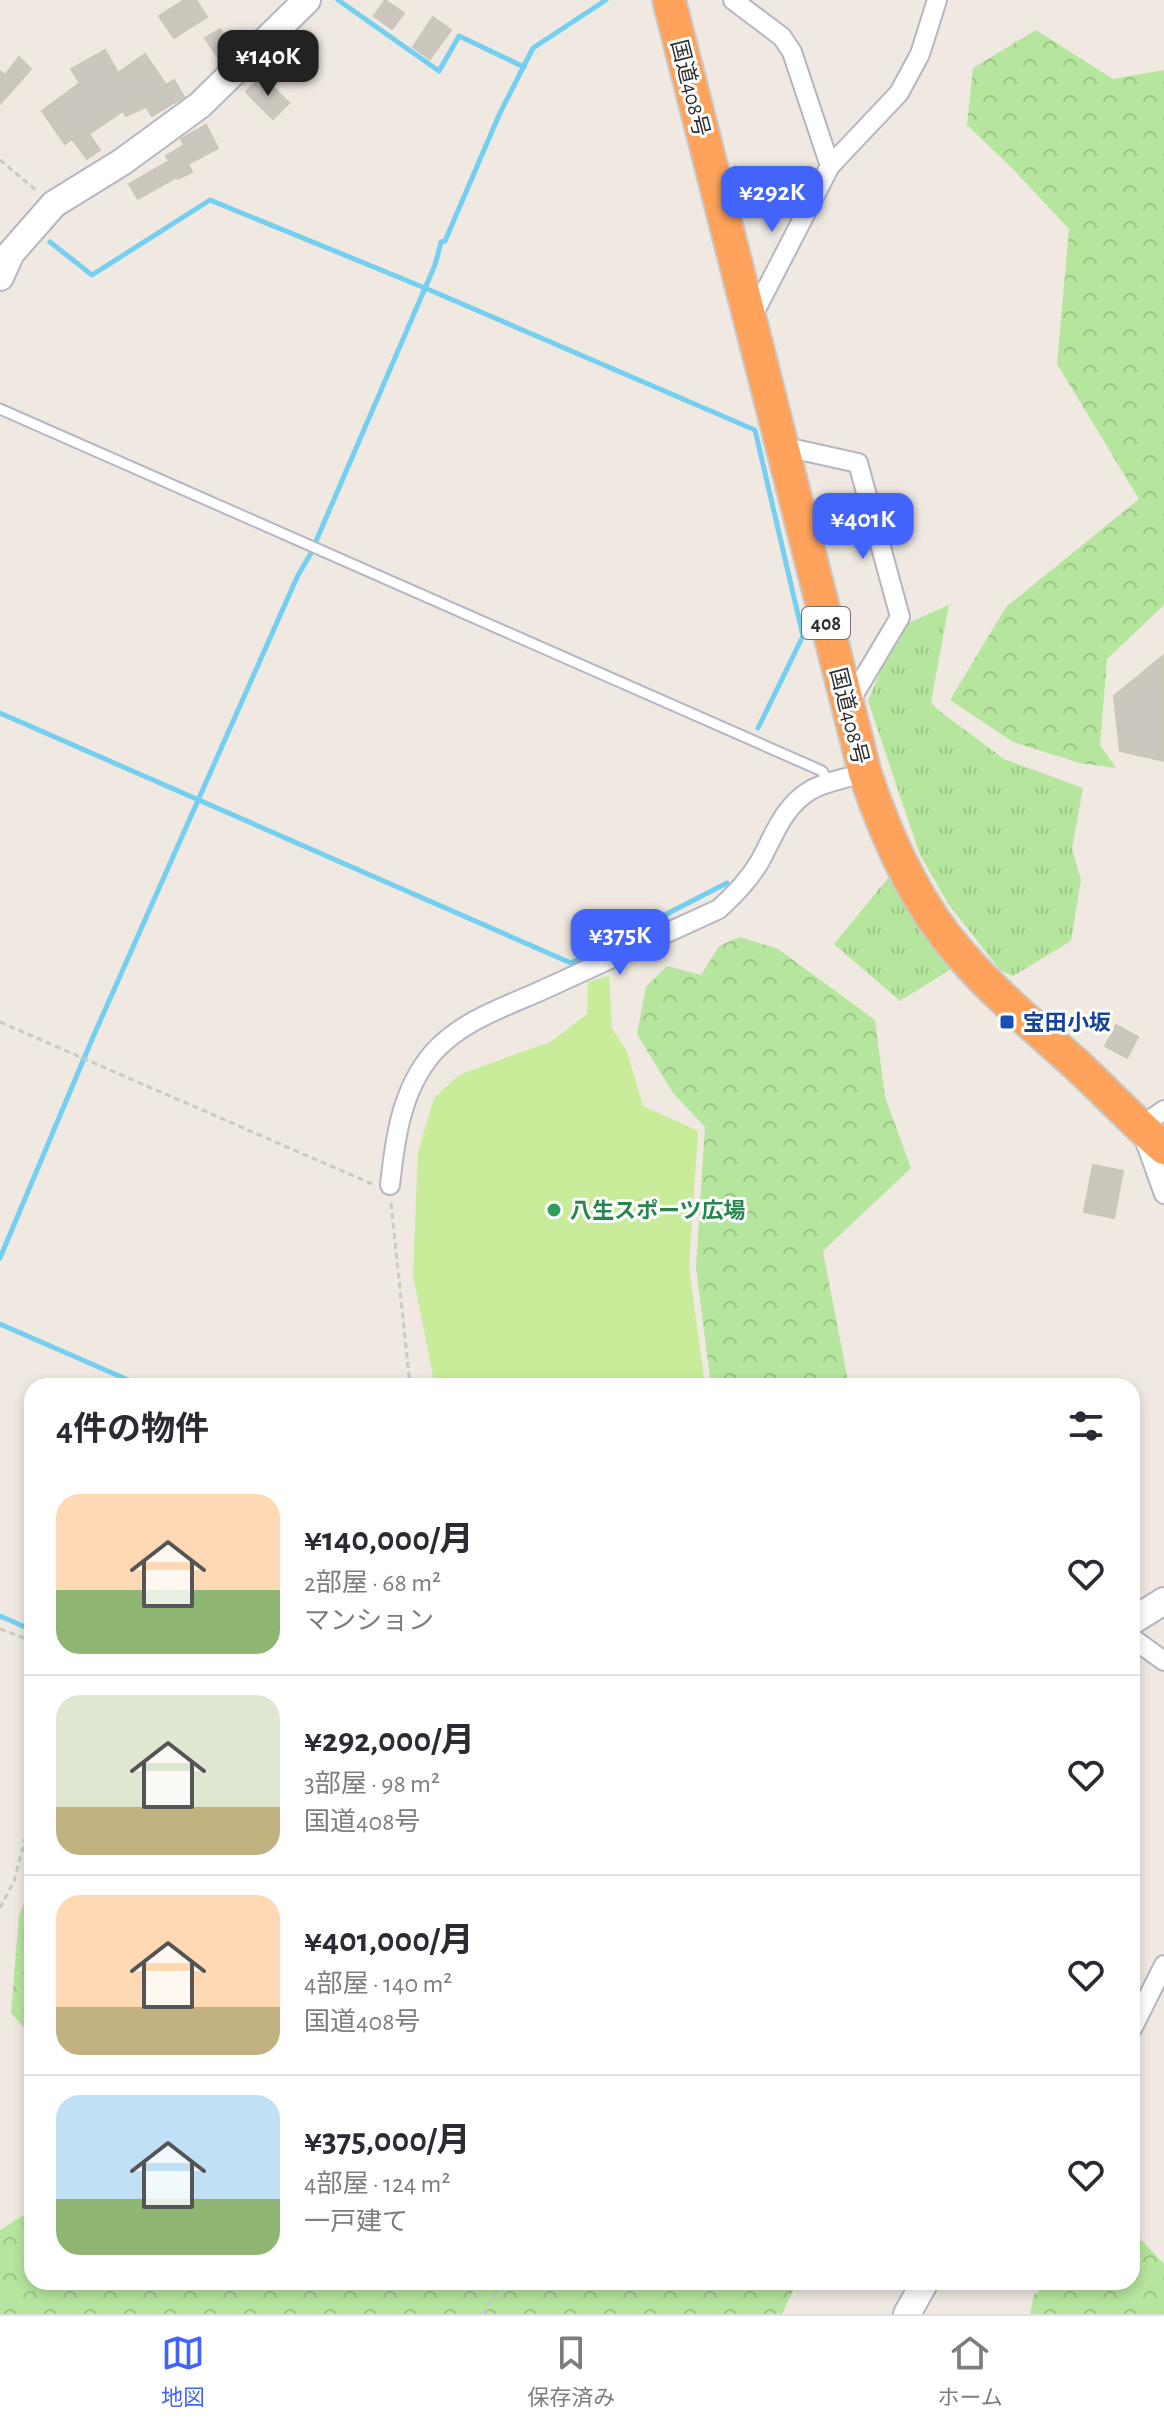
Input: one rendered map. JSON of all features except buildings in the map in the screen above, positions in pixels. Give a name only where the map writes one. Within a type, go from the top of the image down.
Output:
[{"type":"highway","name":"国道408号","points":[[669,0],[847,706],[865,773],[885,827],[908,875],[960,954],[994,990],[1156,1128]]},
{"type":"street","points":[[0,277],[11,253],[54,204],[122,162],[200,105],[307,0]]},
{"type":"street","points":[[733,0],[782,37],[792,52],[830,166]]},
{"type":"street","points":[[751,320],[830,166],[899,93],[920,54],[937,0]]},
{"type":"street","points":[[781,446],[858,463],[900,617],[847,706]]},
{"type":"street","points":[[390,1185],[396,1139],[412,1085],[442,1043],[482,1017],[719,909],[743,886],[761,860],[777,825],[798,800],[810,790],[829,782],[865,773]]},
{"type":"street","points":[[1156,1128],[1164,1194]]},
{"type":"street","points":[[1140,1616],[1164,1601]]},
{"type":"street","points":[[1140,1644],[1164,1661]]},
{"type":"street","points":[[1140,2013],[1164,1965]]},
{"type":"street","points":[[907,2314],[920,2290]]},
{"type":"lane","points":[[0,409],[822,771],[829,782]]},
{"type":"path","points":[[0,160],[54,204]]},
{"type":"path","points":[[0,1022],[369,1183],[390,1185],[409,1378]]},
{"type":"path","points":[[0,1629],[24,1638]]},
{"type":"path","points":[[0,1908],[14,1881],[24,1843]]},
{"type":"path","points":[[483,2314],[498,2290]]},
{"type":"green space","points":[[1036,30],[1113,79],[1164,70],[1164,605],[1107,659],[1100,745],[1116,768],[1080,763],[1013,742],[950,700],[1006,607],[1139,499],[1057,364],[1069,229],[967,125],[973,68]]},
{"type":"green space","points":[[949,605],[931,702],[1004,759],[1083,788],[1072,849],[1081,880],[1071,941],[1013,976],[1000,970],[949,905],[920,855],[868,701],[899,627]]},
{"type":"green space","points":[[889,877],[956,966],[900,1001],[834,944]]},
{"type":"green space","points":[[740,937],[778,949],[875,1020],[885,1097],[911,1168],[823,1251],[847,1378],[710,1378],[696,1267],[705,1127],[673,1093],[637,1034],[646,987],[667,966],[701,975],[719,946]]},
{"type":"green space","name":"八生スポーツ広場","points":[[609,976],[612,1028],[627,1052],[643,1106],[698,1131],[689,1267],[704,1378],[433,1378],[413,1275],[418,1152],[434,1098],[459,1075],[552,1041],[587,1014],[588,982]]},
{"type":"green space","points":[[24,1903],[24,2028],[11,2013],[19,1915]]},
{"type":"green space","points":[[24,2215],[24,2290],[793,2290],[782,2314],[0,2314],[0,2230]]},
{"type":"green space","points":[[1140,2238],[1164,2264],[1164,2314],[1030,2314],[1034,2295],[1041,2290],[1140,2290]]},
{"type":"waterway","points":[[338,0],[439,71],[459,36],[524,67]]},
{"type":"waterway","points":[[0,1258],[93,1037],[298,575],[310,555],[435,265],[441,242],[445,241],[499,115],[533,48],[606,0]]},
{"type":"waterway","points":[[50,242],[92,275],[210,200],[425,288],[755,430],[803,636],[758,728]]},
{"type":"waterway","points":[[0,713],[571,963],[727,883]]},
{"type":"waterway","points":[[0,1324],[124,1378]]},
{"type":"waterway","points":[[0,1616],[24,1626]]},
{"type":"place","name":"宝田小坂","points":[[1007,1022]]},
{"type":"place","name":"八生スポーツ広場","points":[[554,1210]]}]
